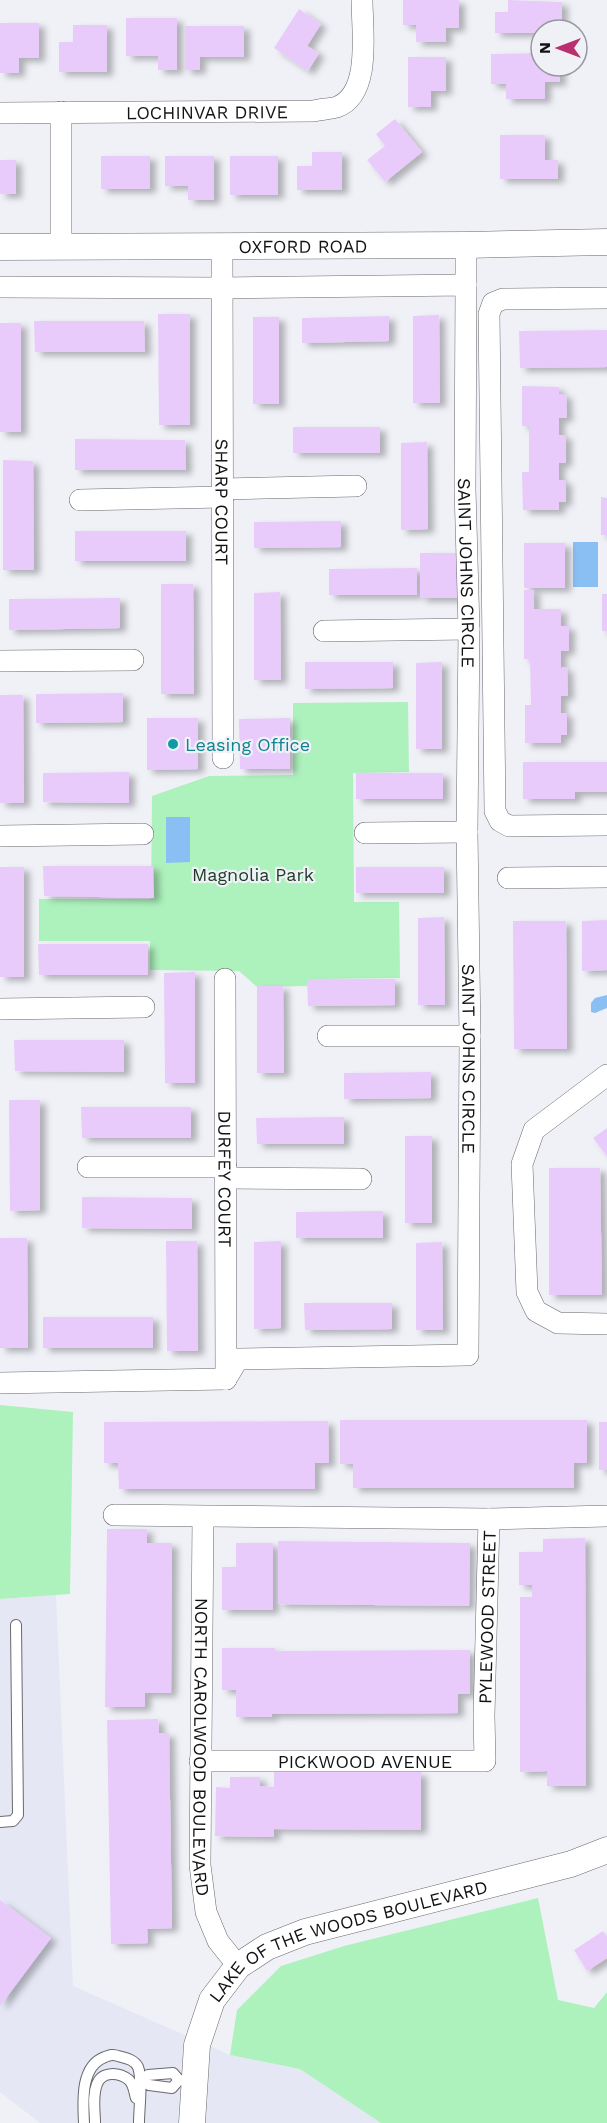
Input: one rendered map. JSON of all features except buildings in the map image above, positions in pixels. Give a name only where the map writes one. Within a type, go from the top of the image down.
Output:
[{"type":"street","name":"LOCHINVAR DRIVE","points":[[0,113],[314,111],[337,107],[350,98],[360,81],[362,0]]},
{"type":"street","points":[[61,112],[61,246]]},
{"type":"street","name":"OXFORD ROAD","points":[[0,247],[466,245],[607,242]]},
{"type":"street","name":"SAINT JOHNS CIRCLE","points":[[226,1379],[238,1359],[468,1355],[470,1036],[467,832],[469,628],[465,489],[466,245]]},
{"type":"street","name":"SHARP COURT","points":[[222,246],[223,758]]},
{"type":"street","points":[[0,287],[222,288],[466,285]]},
{"type":"street","points":[[607,298],[503,299],[493,303],[489,314],[495,811],[500,821],[509,826],[607,825]]},
{"type":"street","points":[[80,500],[356,486]]},
{"type":"street","points":[[324,631],[469,628]]},
{"type":"street","points":[[0,662],[133,660]]},
{"type":"street","points":[[365,833],[467,832]]},
{"type":"street","points":[[0,836],[143,834]]},
{"type":"street","points":[[508,878],[607,877]]},
{"type":"street","name":"DURFEY COURT","points":[[225,979],[226,1379]]},
{"type":"street","points":[[0,1009],[144,1007]]},
{"type":"street","points":[[328,1036],[470,1036]]},
{"type":"street","points":[[607,1075],[534,1130],[522,1164],[527,1292],[536,1311],[558,1323],[607,1324]]},
{"type":"street","points":[[88,1167],[361,1179]]},
{"type":"street","points":[[0,1383],[226,1379]]},
{"type":"street","points":[[114,1515],[489,1519],[607,1516]]},
{"type":"street","name":"NORTH CAROLWOOD BOULEVARD","points":[[202,1517],[200,1865],[206,1912],[218,1941],[238,1966]]},
{"type":"street","name":"PYLEWOOD STREET","points":[[484,1716],[489,1519]]},
{"type":"street","name":"PICKWOOD AVENUE","points":[[200,1761],[485,1761],[484,1716]]},
{"type":"street","name":"LAKE OF THE WOODS BOULEVARD","points":[[192,2123],[186,2081],[212,2000],[238,1966],[267,1947],[305,1932],[571,1863],[607,1850]]},
{"type":"lane","points":[[0,1822],[13,1821],[18,1815],[16,1625]]},
{"type":"lane","points":[[84,2123],[83,2093],[88,2073],[97,2060],[113,2055],[131,2060],[138,2066],[142,2080],[139,2118]]},
{"type":"lane","points":[[95,2123],[94,2096],[97,2082],[105,2075],[114,2073],[129,2080],[133,2087],[139,2118]]},
{"type":"lane","points":[[142,2080],[148,2075],[173,2073],[186,2081]]},
{"type":"shaded area","points":[[56,1595],[73,1986],[187,2036],[183,2051],[185,2052],[181,2123],[40,2123],[0,2092],[0,1599]]},
{"type":"shaded area","points":[[208,2045],[230,2055],[300,2069],[381,2123],[203,2123]]},
{"type":"green space","name":"Magnolia Park","points":[[408,702],[409,772],[353,773],[354,902],[399,902],[400,978],[307,979],[307,986],[257,987],[239,971],[150,970],[150,941],[39,941],[39,899],[151,899],[152,796],[209,776],[293,775],[293,703]]},
{"type":"green space","points":[[0,1405],[73,1412],[70,1594],[0,1599]]},
{"type":"green space","points":[[538,1898],[558,2000],[594,2008],[607,1992],[607,2123],[381,2123],[300,2069],[230,2055],[237,2010],[281,1966],[344,1946]]},
{"type":"water","points":[[573,542],[598,542],[598,587],[573,587]]},
{"type":"water","points":[[166,817],[190,817],[190,862],[166,863]]},
{"type":"water","points":[[607,995],[607,1008],[595,1013],[591,1012],[591,1003],[595,998]]},
{"type":"place","name":"Leasing Office","points":[[173,744]]}]
